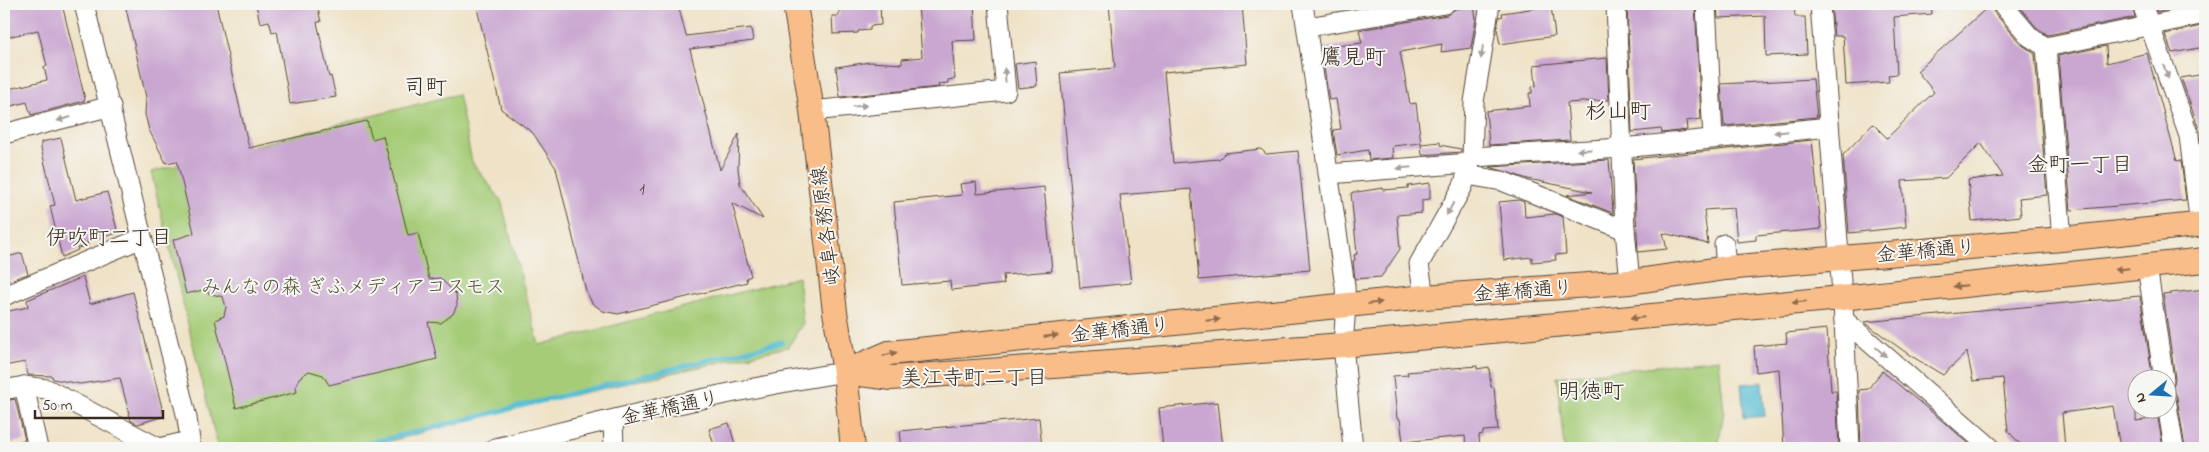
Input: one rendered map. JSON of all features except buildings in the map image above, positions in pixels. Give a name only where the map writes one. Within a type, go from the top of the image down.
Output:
[{"type":"main road","name":"岐阜各務原線","points":[[794,4],[812,111],[845,372],[852,448]]},
{"type":"main road","name":"金華橋通り","points":[[845,372],[888,353],[1424,297],[1630,282],[1726,268],[2062,239],[2203,224]]},
{"type":"main road","name":"金華橋通り","points":[[845,372],[891,378],[1842,309],[2147,266],[2205,260]]},
{"type":"street","points":[[4,390],[24,386],[47,389],[159,448],[190,444],[187,418],[111,106],[84,4]]},
{"type":"street","points":[[812,111],[1006,91],[998,4]]},
{"type":"street","points":[[1304,4],[1346,306],[1343,345],[1353,448]]},
{"type":"street","points":[[1306,27],[1445,4]]},
{"type":"street","points":[[1424,297],[1418,264],[1470,165],[1474,102],[1490,4]]},
{"type":"street","points":[[1616,4],[1625,230],[1630,282]]},
{"type":"street","points":[[1706,4],[1713,138]]},
{"type":"street","points":[[1820,4],[1850,448]]},
{"type":"street","points":[[2002,4],[2030,37],[2046,47],[2205,14]]},
{"type":"street","points":[[2142,4],[2189,136],[2203,224]]},
{"type":"street","points":[[2046,47],[2062,239]]},
{"type":"street","points":[[4,134],[111,106]]},
{"type":"street","points":[[1328,174],[1470,165],[1829,127]]},
{"type":"street","points":[[1470,165],[1502,181],[1625,230]]},
{"type":"street","points":[[4,296],[142,238]]},
{"type":"street","points":[[1724,244],[1726,268]]},
{"type":"street","points":[[2147,266],[2163,370]]},
{"type":"street","points":[[1842,309],[1991,448]]},
{"type":"street","name":"金華橋通り","points":[[495,448],[801,379],[845,372]]},
{"type":"street","points":[[24,386],[38,448]]},
{"type":"street","points":[[613,420],[614,448]]},
{"type":"street","points":[[2169,420],[2174,448]]},
{"type":"green space","name":"みんなの森 ぎふメディアコスモス","points":[[458,94],[472,162],[501,200],[539,345],[798,277],[803,323],[788,347],[525,406],[364,448],[218,448],[151,172]]},
{"type":"green space","points":[[1719,359],[1724,411],[1718,448],[1564,448],[1557,377]]},
{"type":"water","points":[[1762,382],[1765,416],[1744,418],[1741,384]]},
{"type":"waterway","points":[[350,448],[782,342]]},
{"type":"district","name":"鷹見町","points":[[1353,56]]},
{"type":"district","name":"司町","points":[[425,86]]},
{"type":"district","name":"杉山町","points":[[1618,110]]},
{"type":"district","name":"金町一丁目","points":[[2080,164]]},
{"type":"district","name":"伊吹町二丁目","points":[[109,237]]},
{"type":"district","name":"美江寺町二丁目","points":[[974,377]]},
{"type":"district","name":"明徳町","points":[[1591,390]]}]
